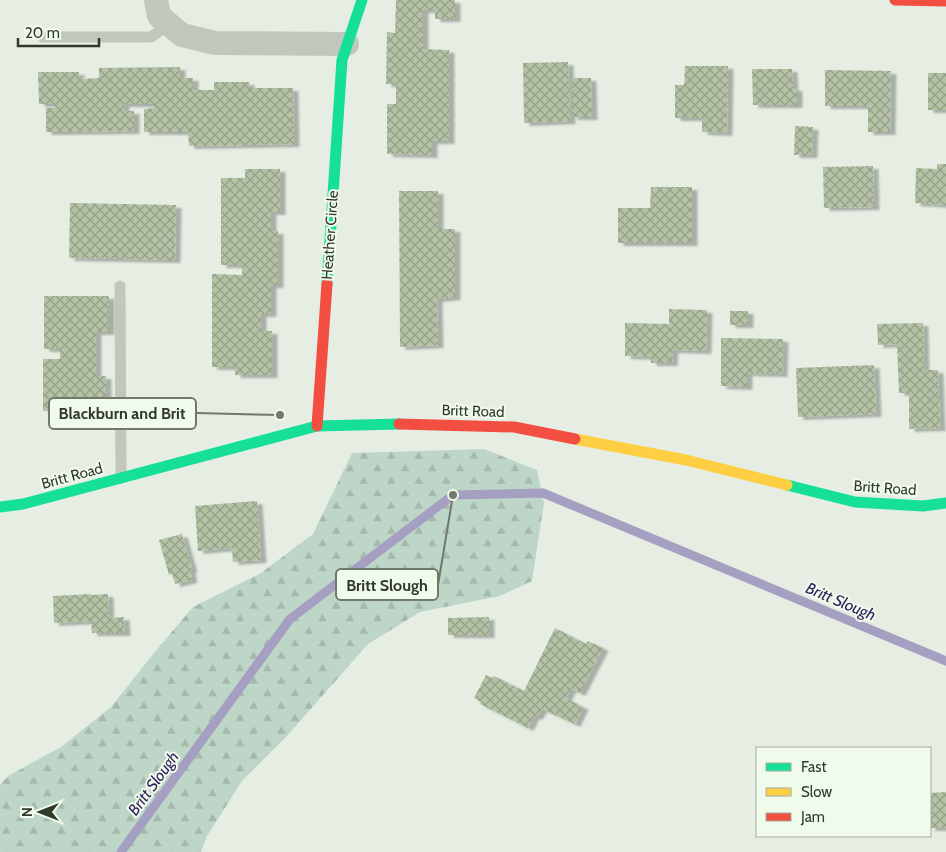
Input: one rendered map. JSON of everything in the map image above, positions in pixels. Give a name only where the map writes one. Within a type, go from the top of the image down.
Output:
[{"type":"street","points":[[156,0],[159,16],[182,35],[215,43],[347,44]]},
{"type":"street","name":"Heather Circle","points":[[317,426],[342,60],[362,0]]},
{"type":"street","points":[[895,0],[946,1]]},
{"type":"street","name":"Britt Road","points":[[0,507],[23,504],[317,426],[408,424],[514,427],[686,460],[855,502],[923,506],[946,503]]},
{"type":"lane","points":[[42,37],[151,37],[169,24]]},
{"type":"lane","points":[[120,286],[121,478]]},
{"type":"green space","points":[[484,449],[537,470],[544,503],[532,581],[500,596],[420,612],[368,644],[286,737],[242,781],[207,836],[201,852],[0,852],[0,785],[8,776],[61,747],[111,707],[193,607],[261,573],[313,534],[352,453]]},
{"type":"building","points":[[396,0],[455,0],[455,19],[435,19],[435,10],[423,10],[423,49],[449,50],[449,141],[432,141],[432,155],[387,154],[387,104],[396,104],[396,84],[386,84],[387,32],[395,33]]},
{"type":"building","points":[[568,62],[570,121],[524,123],[523,63]]},
{"type":"building","points":[[685,66],[728,66],[727,133],[702,132],[702,118],[675,118],[675,85],[684,85]]},
{"type":"building","points":[[180,67],[180,78],[193,78],[193,90],[214,90],[214,82],[249,82],[249,88],[293,88],[294,144],[189,146],[188,132],[144,132],[144,109],[154,108],[154,104],[124,104],[124,111],[134,111],[134,131],[46,132],[46,108],[55,108],[55,104],[39,104],[38,72],[79,72],[79,79],[99,78],[99,68]]},
{"type":"building","points":[[752,69],[792,69],[793,88],[797,88],[797,105],[753,105]]},
{"type":"building","points":[[825,70],[891,71],[890,132],[868,132],[868,106],[825,106]]},
{"type":"building","points":[[928,73],[946,73],[946,110],[928,110]]},
{"type":"building","points":[[572,78],[591,78],[592,117],[572,117]]},
{"type":"building","points":[[795,126],[813,127],[812,155],[794,155]]},
{"type":"building","points":[[937,164],[946,164],[946,205],[915,203],[916,168],[937,169]]},
{"type":"building","points":[[873,166],[874,207],[824,208],[823,167]]},
{"type":"building","points":[[245,169],[280,169],[280,212],[271,212],[271,231],[278,231],[278,285],[271,285],[271,314],[261,314],[261,331],[272,331],[272,375],[235,375],[235,367],[212,367],[212,274],[242,275],[242,265],[221,265],[221,178],[245,178]]},
{"type":"building","points":[[651,187],[692,187],[692,243],[618,243],[618,208],[650,208]]},
{"type":"building","points":[[399,191],[438,191],[438,229],[455,229],[455,297],[437,299],[438,345],[400,347]]},
{"type":"building","points":[[70,203],[176,205],[175,260],[69,258]]},
{"type":"building","points":[[44,296],[109,296],[109,332],[96,332],[96,376],[106,376],[106,411],[43,411],[43,359],[60,359],[60,349],[44,349]]},
{"type":"building","points":[[669,309],[707,310],[706,351],[673,350],[672,363],[651,363],[651,357],[625,356],[625,323],[669,324]]},
{"type":"building","points":[[730,311],[748,311],[748,325],[730,325]]},
{"type":"building","points":[[923,323],[924,370],[938,370],[940,428],[909,429],[909,393],[899,393],[897,344],[878,345],[877,324]]},
{"type":"building","points":[[721,338],[783,339],[782,374],[747,373],[747,387],[721,386]]},
{"type":"building","points":[[874,365],[876,414],[798,417],[796,368]]},
{"type":"building","points":[[257,501],[261,560],[233,562],[232,548],[198,551],[195,506]]},
{"type":"building","points":[[182,534],[192,569],[190,570],[192,580],[175,584],[172,574],[169,575],[159,540]]},
{"type":"building","points":[[108,594],[109,618],[124,617],[125,633],[92,633],[91,621],[54,623],[53,596]]},
{"type":"building","points":[[489,617],[489,635],[448,635],[448,618]]},
{"type":"building","points":[[555,628],[586,644],[588,641],[603,648],[580,693],[571,689],[566,698],[583,707],[575,724],[542,709],[537,717],[534,716],[528,728],[480,704],[481,702],[474,698],[486,675],[493,678],[494,676],[524,691]]},
{"type":"building","points":[[946,792],[946,828],[931,828],[931,793]]},
{"type":"waterway","name":"Britt Slough","points":[[121,852],[290,619],[453,495],[543,493],[946,661]]},
{"type":"traffic: fast","points":[[327,284],[342,60],[362,0]]},
{"type":"traffic: fast","points":[[0,507],[23,504],[317,426],[399,424]]},
{"type":"traffic: fast","points":[[787,485],[855,502],[923,506],[946,503]]},
{"type":"traffic: slow","points":[[575,439],[686,460],[787,485]]},
{"type":"traffic: jam","points":[[895,0],[946,1]]},
{"type":"traffic: jam","points":[[317,426],[327,284]]},
{"type":"traffic: jam","points":[[399,424],[514,427],[575,439]]},
{"type":"place","name":"Blackburn and Brit","points":[[280,415]]},
{"type":"place","name":"Britt Slough","points":[[453,495]]}]
